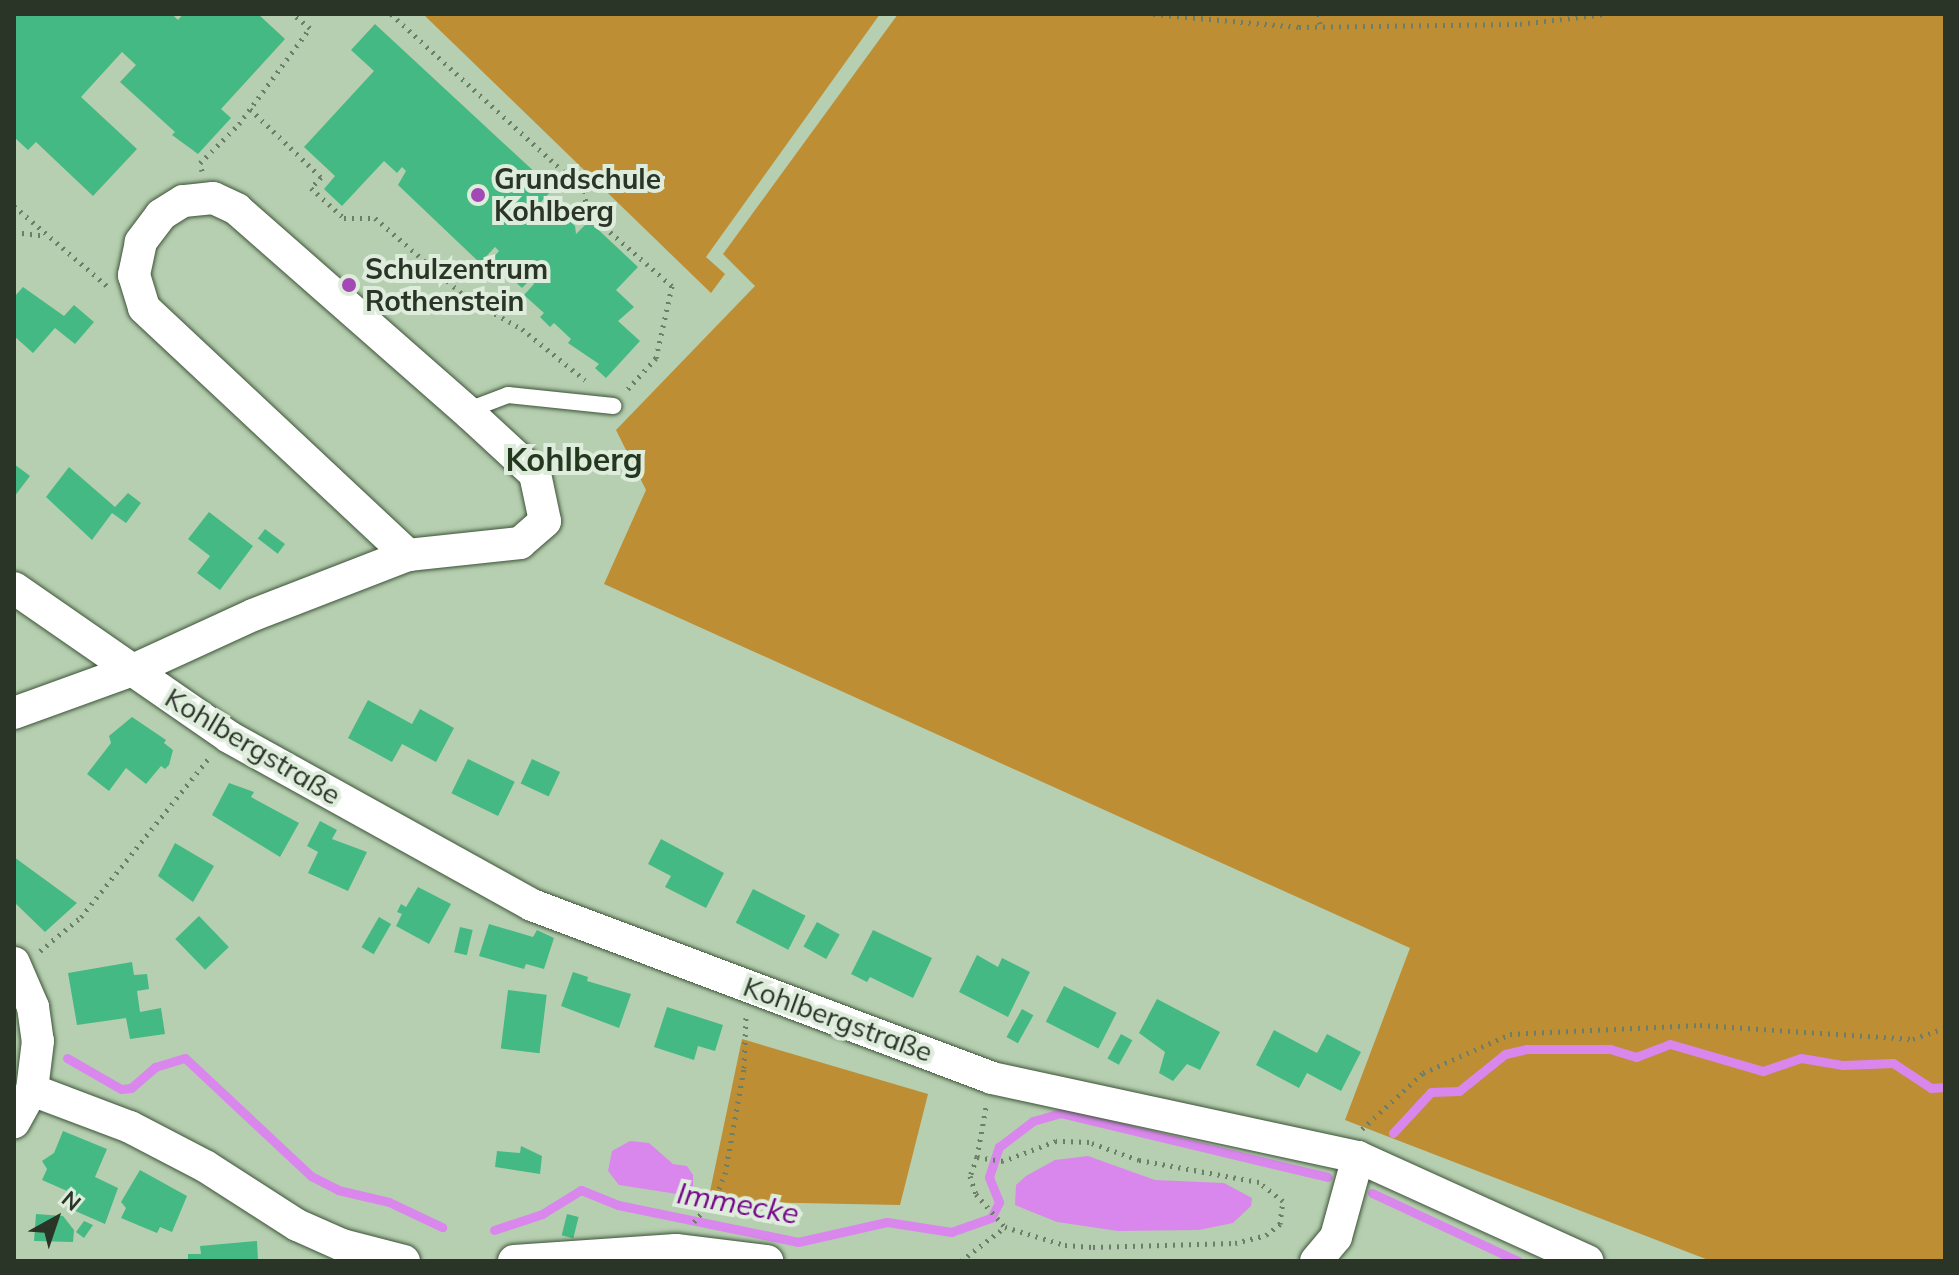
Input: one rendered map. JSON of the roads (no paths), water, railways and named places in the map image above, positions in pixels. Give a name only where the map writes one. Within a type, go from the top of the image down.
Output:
[{"type":"street","points":[[408,555],[144,308],[134,275],[141,242],[161,215],[183,201],[213,198],[237,209],[466,411]]},
{"type":"street","name":"Kohlbergstraße","points":[[14,713],[133,670],[253,615],[408,555],[520,543],[545,521],[535,474],[466,411]]},
{"type":"street","name":"Kohlbergstraße","points":[[14,588],[229,737],[532,905],[992,1078],[1348,1154],[1587,1261]]},
{"type":"street","points":[[16,966],[33,1007],[38,1041],[20,1110],[130,1127],[205,1166],[297,1225],[404,1261]]},
{"type":"street","points":[[1316,1261],[1336,1237],[1348,1154]]},
{"type":"street","points":[[514,1261],[676,1250],[767,1261]]},
{"type":"lane","points":[[466,411],[508,395],[613,406]]},
{"type":"waterway","name":"Immecke","points":[[1393,1133],[1431,1092],[1459,1091],[1505,1054],[1526,1049],[1610,1049],[1636,1057],[1670,1044],[1763,1071],[1801,1058],[1843,1065],[1893,1063],[1931,1088],[1945,1087]]},
{"type":"waterway","name":"Immecke","points":[[67,1058],[121,1089],[131,1088],[155,1067],[185,1058],[311,1176],[338,1190],[389,1202],[442,1227]]},
{"type":"waterway","name":"Immecke","points":[[494,1230],[542,1214],[581,1190],[618,1205],[798,1242],[887,1222],[951,1232],[991,1218],[999,1202],[989,1177],[999,1147],[1033,1121],[1061,1113],[1327,1177]]},
{"type":"waterway","points":[[1372,1193],[1518,1261]]},
{"type":"place","name":"Grundschule Kohlberg","points":[[478,195]]},
{"type":"place","name":"Schulzentrum Rothenstein","points":[[349,285]]},
{"type":"district","name":"Kohlberg","points":[[574,459]]}]
